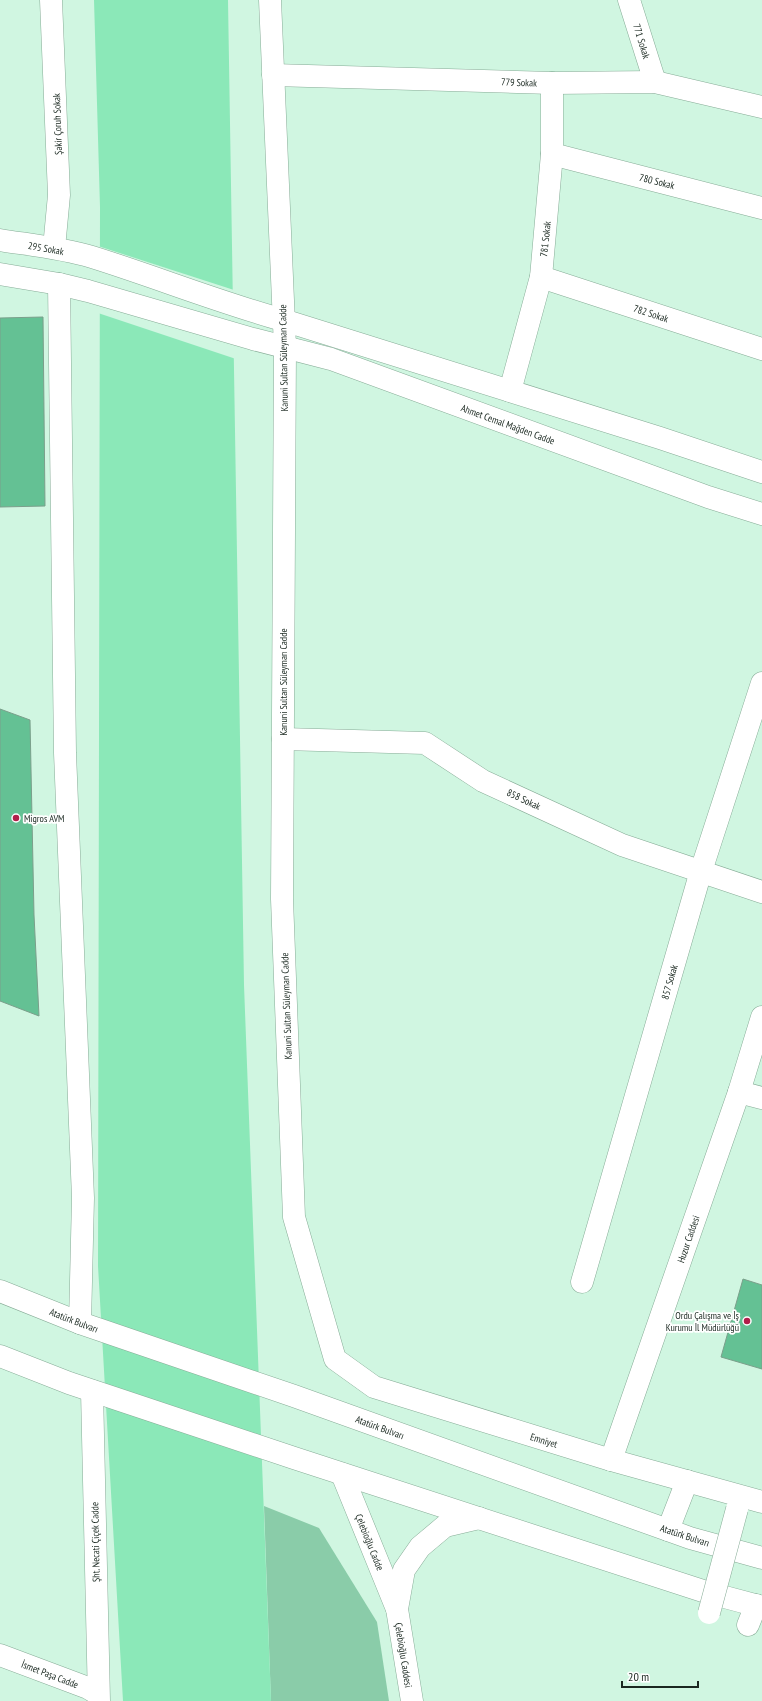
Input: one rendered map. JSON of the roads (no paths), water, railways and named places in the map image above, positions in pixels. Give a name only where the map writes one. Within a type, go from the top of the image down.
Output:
[{"type":"main road","name":"Şakir Çoruh Sokak","points":[[52,0],[60,195],[54,248]]},
{"type":"main road","name":"Kanuni Sultan Süleyman Cadde","points":[[270,0],[284,347],[282,899],[294,1217],[335,1359]]},
{"type":"main road","name":"771 Sokak","points":[[629,0],[655,82]]},
{"type":"main road","name":"779 Sokak","points":[[273,75],[552,83],[655,82],[762,107]]},
{"type":"main road","name":"781 Sokak","points":[[510,391],[541,277],[552,154],[552,83]]},
{"type":"main road","name":"780 Sokak","points":[[552,154],[762,208]]},
{"type":"main road","name":"295 Sokak","points":[[0,240],[54,248],[92,257],[283,320]]},
{"type":"main road","points":[[0,274],[58,284],[65,753],[84,1198],[80,1323]]},
{"type":"main road","name":"782 Sokak","points":[[541,277],[762,349]]},
{"type":"main road","name":"Ahmet Cemal Mağden Cadde","points":[[58,284],[331,359],[693,491],[762,514]]},
{"type":"main road","points":[[283,320],[660,438],[762,472]]},
{"type":"main road","name":"857 Sokak","points":[[582,1282],[701,871],[762,683]]},
{"type":"main road","name":"858 Sokak","points":[[283,739],[425,743],[483,781],[622,845],[762,892]]},
{"type":"main road","name":"Huzur Caddesi","points":[[611,1460],[739,1092],[762,1017]]},
{"type":"main road","points":[[739,1092],[762,1098]]},
{"type":"main road","name":"Atatürk Bulvarı","points":[[0,1291],[80,1323],[294,1396],[690,1538],[762,1558]]},
{"type":"main road","points":[[0,1356],[92,1391],[342,1474],[706,1592],[759,1606],[748,1625]]},
{"type":"main road","name":"Emniyet","points":[[335,1359],[374,1387],[611,1460],[762,1502]]},
{"type":"main road","name":"Şht. Necati Çiçek Cadde","points":[[92,1391],[98,1698]]},
{"type":"main road","name":"Çelebioğlu Cadde","points":[[342,1474],[397,1609]]},
{"type":"main road","points":[[668,1530],[687,1481]]},
{"type":"main road","points":[[709,1613],[737,1509]]},
{"type":"main road","points":[[397,1609],[404,1570],[420,1547],[445,1526],[479,1518]]},
{"type":"main road","name":"Çelebioğlu Caddesi","points":[[397,1609],[412,1701]]},
{"type":"main road","name":"İsmet Paşa Cadde","points":[[0,1655],[88,1688],[98,1698]]},
{"type":"place","name":"Migros AVM","points":[[16,818]]},
{"type":"place","name":"Ordu Çalışma ve İş Kurumu İl Müdürlüğü","points":[[747,1321]]}]
